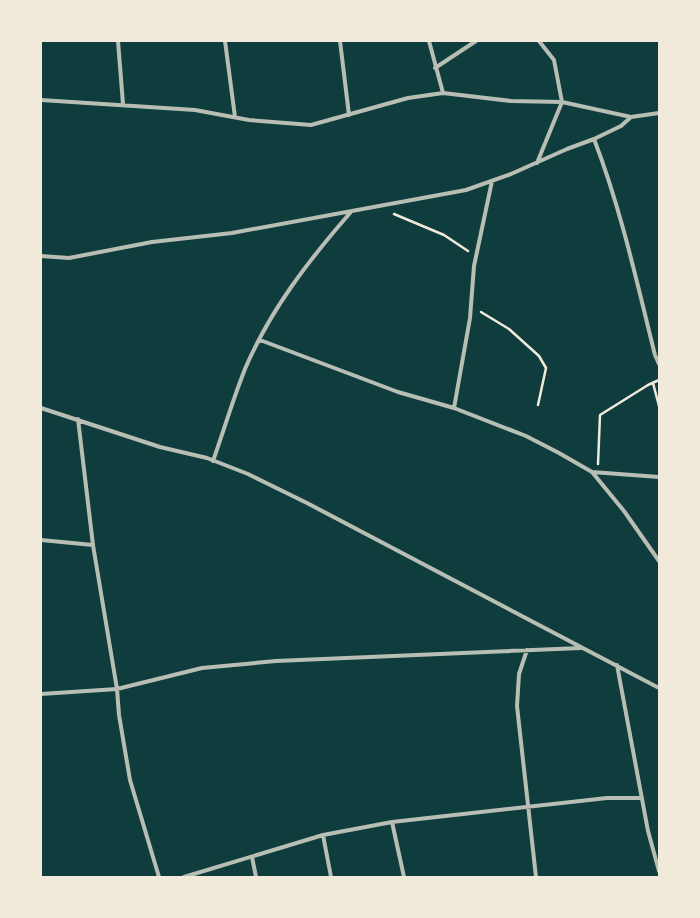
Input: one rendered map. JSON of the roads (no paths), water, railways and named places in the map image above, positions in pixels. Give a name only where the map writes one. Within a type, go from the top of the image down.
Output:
[{"type":"street","points":[[118,41],[124,104]]},
{"type":"street","points":[[226,41],[235,117]]},
{"type":"street","points":[[340,41],[349,115]]},
{"type":"street","points":[[429,41],[443,94]]},
{"type":"street","points":[[435,68],[476,41]]},
{"type":"street","points":[[537,163],[562,102],[554,60],[539,41]]},
{"type":"street","points":[[41,100],[124,104],[195,110],[249,120],[311,125],[408,98],[443,94],[511,101],[562,102],[631,117],[659,113]]},
{"type":"street","points":[[41,256],[69,258],[152,242],[232,233],[466,190],[492,181],[594,139],[621,126],[631,117]]},
{"type":"street","points":[[594,139],[611,185],[628,245],[655,355],[659,364]]},
{"type":"street","points":[[454,408],[470,318],[474,266],[492,181]]},
{"type":"street","points":[[213,461],[246,368],[274,312],[294,282],[325,242],[351,212]]},
{"type":"street","points":[[260,340],[398,392],[454,408],[526,436],[592,472],[624,511],[659,561]]},
{"type":"street","points":[[41,408],[160,447],[213,461],[248,474],[307,503],[659,688]]},
{"type":"street","points":[[78,420],[93,545],[118,690],[119,716],[130,780],[159,877]]},
{"type":"street","points":[[592,472],[659,477]]},
{"type":"street","points":[[41,540],[93,545]]},
{"type":"street","points":[[41,694],[118,690],[202,668],[276,661],[582,648]]},
{"type":"street","points":[[527,650],[519,674],[517,706],[536,877]]},
{"type":"street","points":[[617,665],[648,831],[659,871]]},
{"type":"street","points":[[184,877],[323,835],[392,822],[607,798],[642,798]]},
{"type":"street","points":[[392,822],[404,877]]},
{"type":"street","points":[[323,835],[331,877]]},
{"type":"street","points":[[252,857],[256,877]]}]
